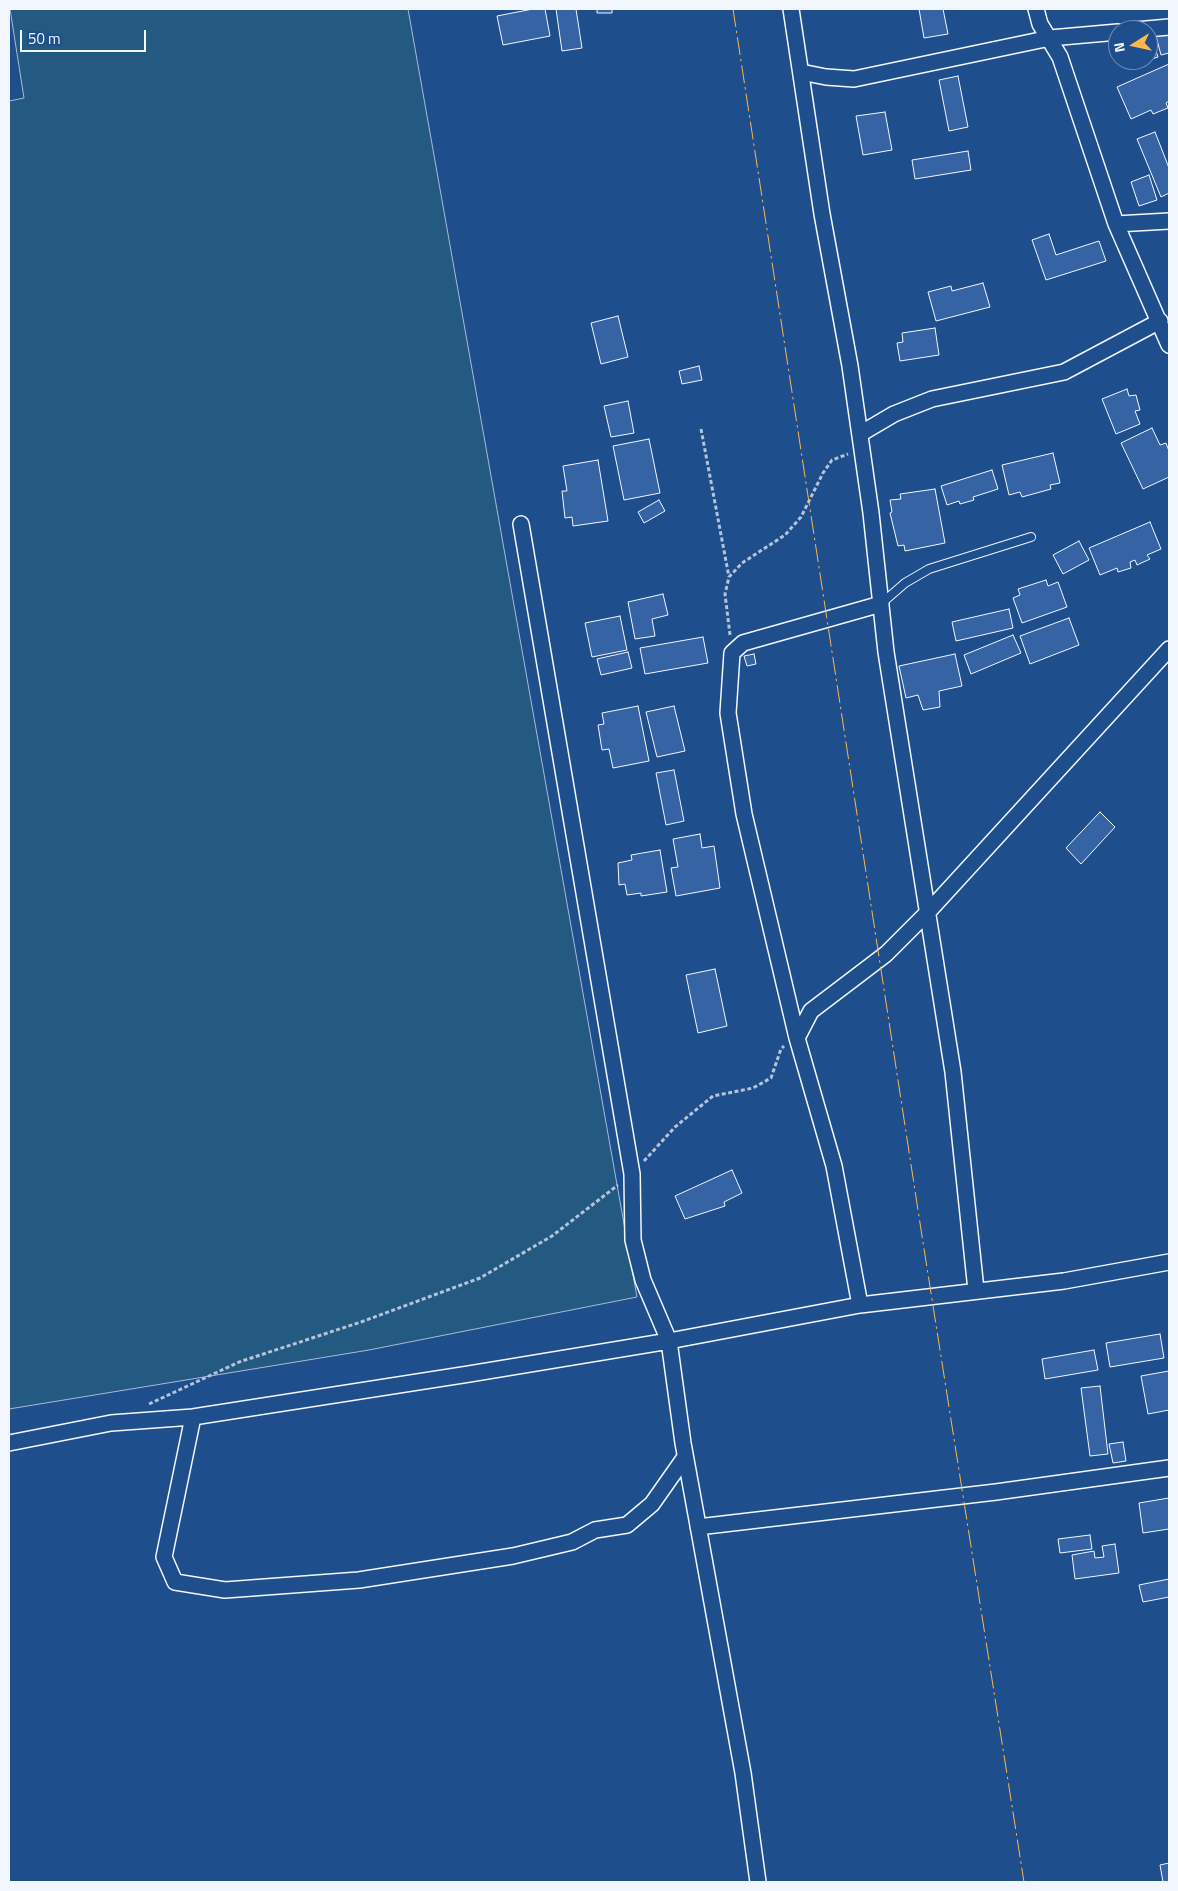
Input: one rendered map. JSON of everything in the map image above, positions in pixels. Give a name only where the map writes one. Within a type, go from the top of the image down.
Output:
[{"type":"street","points":[[792,9],[822,214],[860,434],[886,652],[953,1072],[976,1290]]},
{"type":"street","points":[[1036,9],[1040,24],[1050,38],[1075,102],[1116,224],[1169,345]]},
{"type":"street","points":[[801,72],[826,77],[854,79],[1050,38],[1108,33]]},
{"type":"street","points":[[1116,224],[1169,221]]},
{"type":"street","points":[[860,434],[894,414],[932,398],[1064,372],[1160,321]]},
{"type":"street","points":[[521,524],[632,1174],[633,1240],[643,1280],[669,1341],[698,1528],[743,1773],[758,1882]]},
{"type":"street","points":[[860,1305],[834,1166],[798,1038],[744,814],[728,713],[732,653],[743,643],[881,604]]},
{"type":"street","points":[[798,1038],[811,1011],[886,954],[928,912],[1169,649]]},
{"type":"street","points":[[9,1443],[112,1423],[193,1418],[669,1341],[860,1305],[1064,1281],[1169,1262]]},
{"type":"street","points":[[193,1418],[164,1557],[175,1582],[226,1590],[359,1580],[513,1556],[572,1542],[595,1530],[628,1525],[652,1504],[686,1457]]},
{"type":"street","points":[[698,1528],[996,1492],[1169,1468]]},
{"type":"lane","points":[[881,604],[905,583],[929,568],[1031,537]]},
{"type":"path","points":[[702,429],[729,577],[725,594],[732,653]]},
{"type":"path","points":[[729,577],[742,563],[785,535],[801,517],[823,473],[832,460],[846,454],[862,452]]},
{"type":"path","points":[[144,1406],[239,1362],[361,1322],[480,1278],[552,1236],[632,1174],[675,1127],[712,1096],[753,1088],[771,1078],[781,1049],[798,1038]]},
{"type":"shaded area","points":[[10,9],[408,9],[637,1297],[369,1350],[9,1409],[9,101],[24,98]]},
{"type":"building","points":[[533,9],[545,9],[550,36],[503,45],[497,16]]},
{"type":"building","points":[[556,9],[576,9],[582,48],[562,51]]},
{"type":"building","points":[[597,9],[612,9],[612,13],[597,13]]},
{"type":"building","points":[[919,9],[943,9],[948,34],[924,38]]},
{"type":"building","points":[[1169,33],[1169,53],[1161,55],[1158,36]]},
{"type":"building","points":[[1169,64],[1169,101],[1166,103],[1168,108],[1153,114],[1151,110],[1131,119],[1117,87]]},
{"type":"building","points":[[958,76],[968,127],[949,131],[939,80]]},
{"type":"building","points":[[885,112],[892,150],[863,155],[856,116]]},
{"type":"building","points":[[1155,132],[1169,168],[1169,193],[1161,197],[1137,139]]},
{"type":"building","points":[[968,151],[971,170],[915,179],[912,160]]},
{"type":"building","points":[[1149,175],[1157,200],[1139,206],[1131,182]]},
{"type":"building","points":[[1049,234],[1056,255],[1099,241],[1106,261],[1046,280],[1032,240]]},
{"type":"building","points":[[983,283],[990,307],[936,321],[928,292],[951,286],[952,291]]},
{"type":"building","points":[[618,316],[628,357],[601,364],[591,323]]},
{"type":"building","points":[[935,328],[939,355],[900,361],[897,343],[903,342],[902,333]]},
{"type":"building","points":[[699,366],[702,380],[682,384],[679,371]]},
{"type":"building","points":[[1127,389],[1129,396],[1136,395],[1140,410],[1135,411],[1140,424],[1116,434],[1102,399]]},
{"type":"building","points":[[628,401],[634,433],[611,437],[604,406]]},
{"type":"building","points":[[1152,428],[1160,445],[1166,443],[1169,451],[1169,477],[1143,489],[1121,443]]},
{"type":"building","points":[[649,439],[660,493],[624,500],[613,446]]},
{"type":"building","points":[[1053,453],[1060,483],[1050,485],[1051,489],[1022,497],[1020,492],[1009,495],[1002,465]]},
{"type":"building","points":[[598,460],[608,521],[573,526],[572,517],[565,518],[562,491],[567,491],[563,466]]},
{"type":"building","points":[[992,470],[998,489],[973,497],[974,500],[960,504],[959,501],[947,505],[941,486]]},
{"type":"building","points":[[935,489],[945,543],[905,551],[904,545],[898,546],[890,513],[892,512],[890,500],[901,499],[900,494]]},
{"type":"building","points":[[659,500],[665,511],[644,523],[638,512]]},
{"type":"building","points":[[1150,522],[1161,549],[1147,555],[1150,559],[1137,565],[1135,560],[1130,562],[1131,568],[1118,572],[1117,568],[1100,575],[1089,548]]},
{"type":"building","points":[[1079,541],[1089,560],[1063,574],[1053,555]]},
{"type":"building","points":[[1046,580],[1048,586],[1058,582],[1067,607],[1022,623],[1013,598],[1020,595],[1018,589]]},
{"type":"building","points":[[663,594],[668,615],[652,619],[655,636],[635,639],[628,602]]},
{"type":"building","points":[[1009,609],[1013,628],[956,641],[952,622]]},
{"type":"building","points":[[620,616],[627,650],[592,657],[585,623]]},
{"type":"building","points":[[1069,618],[1079,645],[1030,664],[1020,636]]},
{"type":"building","points":[[1013,635],[1021,653],[971,674],[964,655]]},
{"type":"building","points":[[703,637],[708,663],[645,674],[640,648]]},
{"type":"building","points":[[628,652],[632,668],[601,675],[597,659]]},
{"type":"building","points":[[754,654],[756,664],[747,666],[744,656]]},
{"type":"building","points":[[955,654],[962,686],[939,691],[940,707],[923,710],[918,695],[906,698],[899,666]]},
{"type":"building","points":[[638,706],[649,761],[613,768],[609,749],[602,750],[598,725],[604,724],[602,713]]},
{"type":"building","points":[[674,706],[685,751],[657,757],[646,712]]},
{"type":"building","points":[[674,770],[684,821],[666,825],[656,773]]},
{"type":"building","points":[[1100,812],[1115,827],[1081,864],[1066,848]]},
{"type":"building","points":[[700,834],[702,848],[714,846],[720,888],[676,896],[671,868],[678,867],[673,839]]},
{"type":"building","points":[[660,850],[667,892],[641,896],[641,893],[627,895],[625,884],[619,885],[618,863],[632,860],[631,855]]},
{"type":"building","points":[[715,969],[727,1026],[698,1033],[686,975]]},
{"type":"building","points":[[732,1170],[742,1193],[724,1202],[725,1206],[685,1219],[675,1196]]},
{"type":"building","points":[[1160,1334],[1164,1358],[1110,1367],[1106,1343]]},
{"type":"building","points":[[1094,1350],[1098,1370],[1045,1379],[1042,1359]]},
{"type":"building","points":[[1169,1371],[1169,1410],[1148,1414],[1141,1376]]},
{"type":"building","points":[[1100,1386],[1108,1454],[1090,1456],[1081,1388]]},
{"type":"building","points":[[1123,1442],[1126,1461],[1113,1463],[1109,1444]]},
{"type":"building","points":[[1169,1498],[1169,1529],[1143,1533],[1139,1503]]},
{"type":"building","points":[[1090,1535],[1092,1549],[1060,1553],[1058,1539]]},
{"type":"building","points":[[1115,1544],[1119,1573],[1075,1579],[1072,1555],[1094,1551],[1095,1558],[1104,1557],[1102,1546]]},
{"type":"building","points":[[1169,1579],[1169,1597],[1143,1602],[1139,1585]]},
{"type":"building","points":[[1169,1863],[1169,1882],[1163,1882],[1160,1865]]},
{"type":"power","points":[[733,9],[922,1236],[1024,1882]]}]
